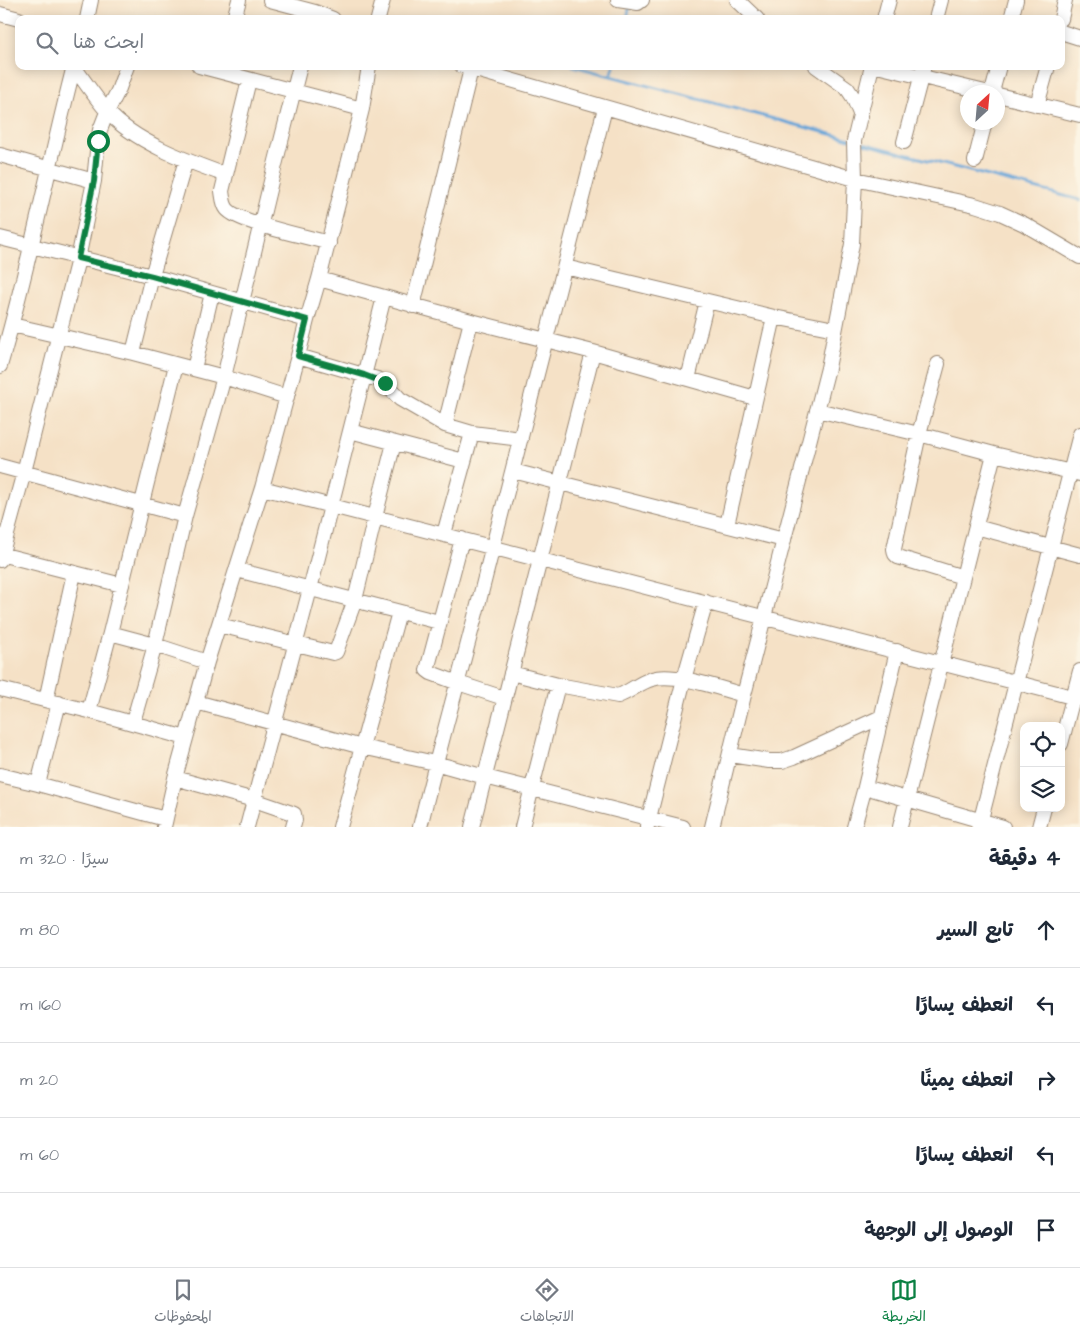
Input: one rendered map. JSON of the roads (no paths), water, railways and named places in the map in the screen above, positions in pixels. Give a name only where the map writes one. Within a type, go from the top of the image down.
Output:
[{"type":"street","points":[[87,15],[91,0]]},
{"type":"street","points":[[235,15],[239,0]]},
{"type":"street","points":[[270,0],[315,10]]},
{"type":"street","points":[[379,15],[383,0]]},
{"type":"street","points":[[618,0],[638,3],[642,0]]},
{"type":"street","points":[[737,0],[753,15]]},
{"type":"street","points":[[885,15],[889,0]]},
{"type":"street","points":[[937,15],[940,0]]},
{"type":"street","points":[[1012,15],[1016,0]]},
{"type":"street","points":[[1062,15],[1064,0]]},
{"type":"street","points":[[0,14],[15,18]]},
{"type":"street","points":[[1065,33],[1080,38]]},
{"type":"street","points":[[0,366],[32,246],[73,70]]},
{"type":"street","points":[[76,70],[107,112],[144,140],[186,160],[226,175]]},
{"type":"street","points":[[122,585],[0,556],[24,472],[78,258],[94,181],[102,122],[118,91],[126,70]]},
{"type":"street","points":[[223,70],[250,80],[362,109]]},
{"type":"street","points":[[132,722],[155,644],[185,516],[224,377],[299,70]]},
{"type":"street","points":[[0,775],[38,784],[165,823],[175,778],[207,662],[262,488],[319,280],[362,109],[368,70]]},
{"type":"street","points":[[413,306],[467,70]]},
{"type":"street","points":[[474,70],[855,179],[975,205],[1000,213],[1024,224],[1080,257]]},
{"type":"street","points":[[821,70],[846,88],[853,97],[861,116]]},
{"type":"street","points":[[712,827],[828,368],[852,244],[855,138],[871,70]]},
{"type":"street","points":[[994,85],[998,70]]},
{"type":"street","points":[[1037,104],[1047,70]]},
{"type":"street","points":[[904,142],[923,71],[964,85]]},
{"type":"street","points":[[250,80],[222,196],[226,209],[233,214],[260,225],[329,242]]},
{"type":"street","points":[[1005,97],[1080,115]]},
{"type":"street","points":[[420,827],[605,108]]},
{"type":"street","points":[[975,161],[983,130]]},
{"type":"street","points":[[0,156],[94,181]]},
{"type":"street","points":[[133,353],[152,276],[186,160]]},
{"type":"street","points":[[0,238],[152,276],[307,320]]},
{"type":"street","points":[[565,267],[835,330]]},
{"type":"street","points":[[319,280],[593,352],[755,398]]},
{"type":"street","points":[[194,369],[212,293]]},
{"type":"street","points":[[247,827],[384,297]]},
{"type":"street","points":[[688,379],[707,301]]},
{"type":"street","points":[[727,525],[774,317]]},
{"type":"street","points":[[445,424],[470,321]]},
{"type":"street","points":[[12,325],[133,353],[224,377],[287,397]]},
{"type":"street","points":[[472,827],[593,352]]},
{"type":"street","points":[[298,356],[385,383],[400,399],[445,424],[472,433],[521,439]]},
{"type":"street","points":[[938,364],[918,434],[894,554],[898,557],[963,577]]},
{"type":"street","points":[[89,711],[176,365]]},
{"type":"street","points":[[817,410],[1075,473]]},
{"type":"street","points":[[350,431],[464,461]]},
{"type":"street","points":[[444,534],[472,433]]},
{"type":"street","points":[[980,824],[1050,547],[1075,473],[1080,434]]},
{"type":"street","points":[[219,625],[295,645],[336,652],[355,600],[394,443]]},
{"type":"street","points":[[900,827],[994,454]]},
{"type":"street","points":[[0,466],[185,516]]},
{"type":"street","points":[[512,471],[784,540]]},
{"type":"street","points":[[262,488],[1077,698]]},
{"type":"street","points":[[976,528],[1080,555]]},
{"type":"street","points":[[462,539],[427,670],[458,683],[504,698]]},
{"type":"street","points":[[237,570],[439,622]]},
{"type":"street","points":[[38,784],[74,573]]},
{"type":"street","points":[[648,823],[684,679],[706,602]]},
{"type":"street","points":[[340,827],[399,612]]},
{"type":"street","points":[[110,633],[155,644],[207,662]]},
{"type":"street","points":[[854,827],[897,651]]},
{"type":"street","points":[[1065,732],[1077,698],[1080,671]]},
{"type":"street","points":[[511,673],[558,685],[618,696],[651,679],[659,678],[684,679],[744,695]]},
{"type":"street","points":[[522,827],[558,685]]},
{"type":"street","points":[[0,689],[132,722],[186,738]]},
{"type":"street","points":[[196,702],[362,746],[435,763],[648,823],[682,827]]},
{"type":"street","points":[[730,755],[769,762],[782,761],[881,717]]},
{"type":"street","points":[[175,778],[254,800],[294,814],[293,827]]},
{"type":"street","points":[[865,787],[980,824],[1002,827]]},
{"type":"street","points":[[1039,827],[1043,812]]},
{"type":"waterway","points":[[628,15],[630,5]]},
{"type":"waterway","points":[[588,70],[850,139]]},
{"type":"waterway","points":[[611,76],[613,70]]},
{"type":"waterway","points":[[859,142],[1080,200]]}]
